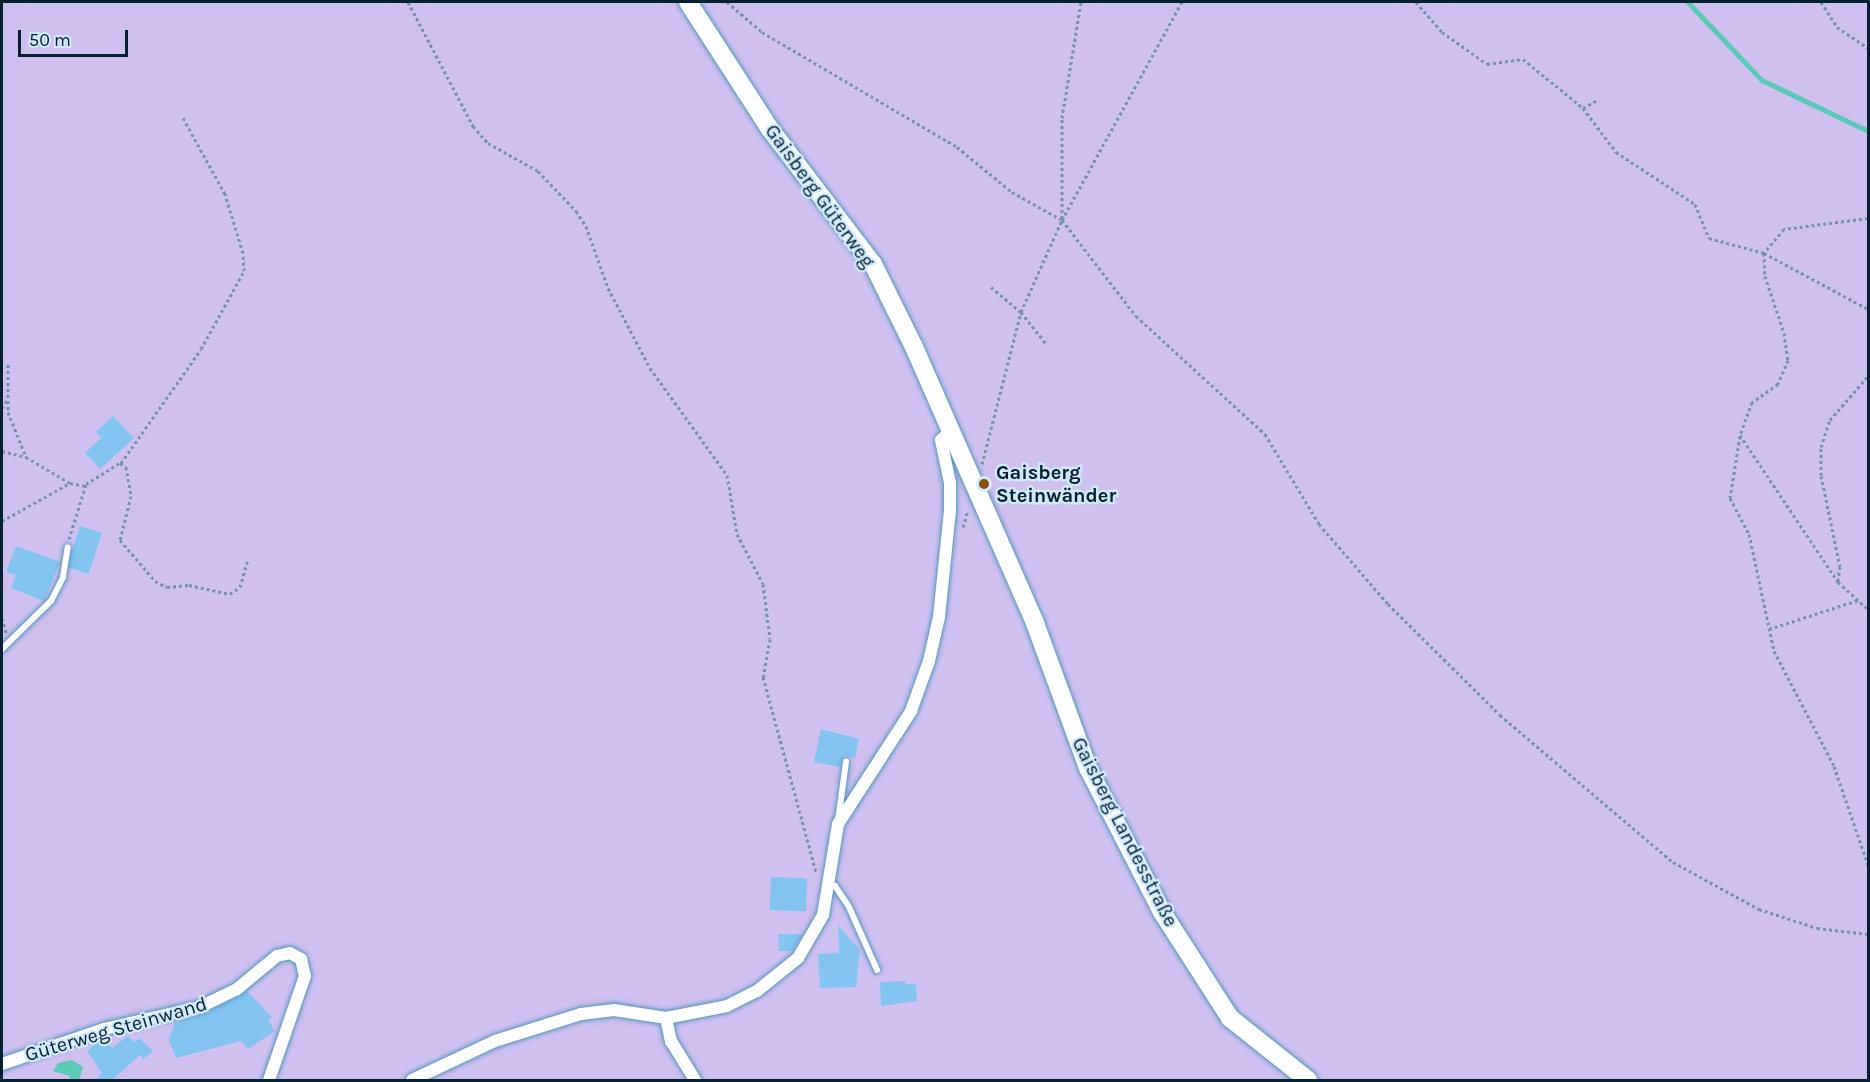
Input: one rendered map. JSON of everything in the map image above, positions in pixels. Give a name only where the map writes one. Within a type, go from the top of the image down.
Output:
[{"type":"main road","name":"Gaisberg Güterweg","points":[[688,2],[770,129],[873,264],[950,432]]},
{"type":"main road","points":[[950,432],[973,483]]},
{"type":"main road","name":"Gaisberg Landesstraße","points":[[973,483],[1035,623],[1088,768],[1162,912],[1230,1018],[1308,1080]]},
{"type":"street","points":[[412,1080],[495,1041],[581,1014],[614,1010],[666,1018],[728,1006],[777,977],[812,939],[827,890],[838,824],[911,711],[929,661],[939,616],[950,510],[950,483],[941,440],[950,432]]},
{"type":"street","name":"Güterweg Steinwand","points":[[2,1064],[104,1029],[200,1007],[237,988],[277,956],[290,953],[303,962],[305,976],[269,1080]]},
{"type":"street","points":[[666,1018],[671,1041],[695,1080]]},
{"type":"lane","points":[[2,648],[51,601],[63,577],[68,547]]},
{"type":"lane","points":[[838,824],[841,776],[846,762]]},
{"type":"lane","points":[[827,890],[835,886],[849,907],[877,970]]},
{"type":"path","points":[[408,2],[473,126],[488,142],[538,171],[576,211],[586,226],[608,288],[650,368],[728,475],[737,534],[763,584],[770,639],[763,666],[766,693],[819,884],[827,890]]},
{"type":"path","points":[[727,2],[762,32],[957,147],[1011,192],[1062,220],[1136,316],[1265,434],[1320,524],[1388,604],[1549,759],[1673,862],[1759,909],[1817,928],[1869,934]]},
{"type":"path","points":[[1062,220],[1062,118],[1081,2]]},
{"type":"path","points":[[962,531],[973,483],[1021,312],[1062,220],[1182,2]]},
{"type":"path","points":[[1416,2],[1442,32],[1487,64],[1523,59],[1583,108],[1616,152],[1695,204],[1709,238],[1764,253],[1869,309]]},
{"type":"path","points":[[1821,2],[1837,27],[1869,48]]},
{"type":"path","points":[[1583,108],[1599,99]]},
{"type":"path","points":[[68,547],[85,486],[101,471],[121,463],[201,349],[244,271],[243,253],[225,195],[182,116]]},
{"type":"path","points":[[1869,218],[1785,229],[1764,253],[1765,276],[1784,333],[1788,360],[1779,384],[1752,402],[1740,435],[1730,498],[1749,534],[1774,651],[1834,766],[1869,865]]},
{"type":"path","points":[[992,287],[1021,312],[1047,345]]},
{"type":"path","points":[[8,364],[7,400],[26,458]]},
{"type":"path","points":[[1838,582],[1840,567],[1821,475],[1821,447],[1830,420],[1869,376]]},
{"type":"path","points":[[2,408],[7,400]]},
{"type":"path","points":[[1740,435],[1838,582],[1869,609]]},
{"type":"path","points":[[2,451],[26,458],[70,483],[85,486]]},
{"type":"path","points":[[121,463],[128,474],[131,500],[120,540],[155,581],[167,587],[189,585],[230,594],[240,587],[248,559]]},
{"type":"path","points":[[2,522],[70,483]]},
{"type":"path","points":[[1769,629],[1858,600]]},
{"type":"shaded area","points":[[2,2],[1868,2],[1868,1080],[2,1080]]},
{"type":"shaded area","points":[[72,1060],[83,1067],[79,1080],[69,1080],[70,1076],[53,1071],[58,1063]]},
{"type":"building","points":[[113,416],[134,438],[100,469],[85,453],[101,438],[96,432]]},
{"type":"building","points":[[80,526],[102,533],[89,574],[67,567]]},
{"type":"building","points":[[16,546],[60,562],[44,601],[11,588],[16,575],[6,572]]},
{"type":"building","points":[[821,729],[859,739],[855,758],[844,755],[840,767],[814,762]]},
{"type":"building","points":[[771,877],[807,878],[806,911],[770,910]]},
{"type":"building","points":[[838,925],[860,950],[856,987],[820,988],[818,954],[839,953]]},
{"type":"building","points":[[778,934],[801,934],[802,936],[792,951],[779,951]]},
{"type":"building","points":[[905,981],[906,984],[916,984],[917,1001],[881,1006],[880,982]]},
{"type":"building","points":[[247,991],[272,1017],[268,1020],[275,1031],[248,1049],[241,1041],[176,1058],[169,1040],[175,1022],[204,1014]]},
{"type":"building","points":[[128,1036],[134,1042],[139,1038],[153,1051],[143,1059],[140,1055],[112,1080],[95,1080],[102,1073],[87,1051],[104,1038],[112,1048]]},
{"type":"waterway","points":[[1688,2],[1762,80],[1868,131]]},
{"type":"place","name":"Gaisberg Steinwänder","points":[[984,484]]}]
